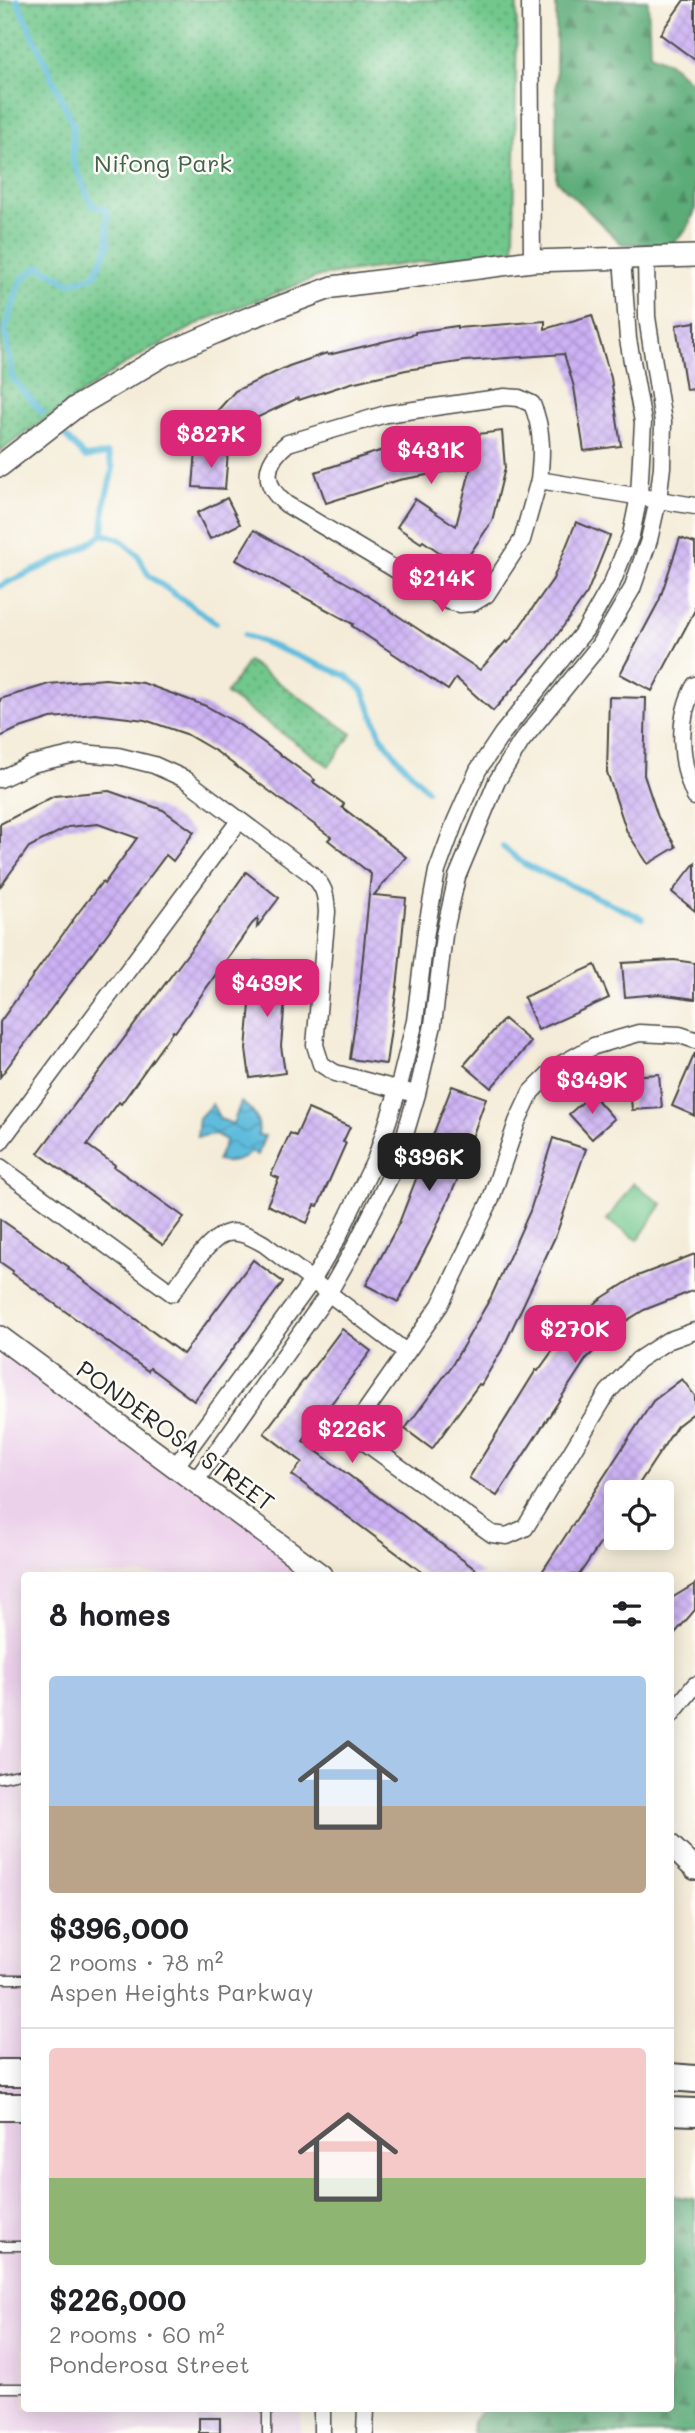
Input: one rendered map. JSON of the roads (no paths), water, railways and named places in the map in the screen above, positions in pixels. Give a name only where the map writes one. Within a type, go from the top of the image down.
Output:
[{"type":"main road","points":[[0,2073],[21,2073]]},
{"type":"main road","points":[[674,2077],[695,2079]]},
{"type":"main road","points":[[0,2107],[21,2107]]},
{"type":"main road","points":[[674,2111],[695,2112]]},
{"type":"street","points":[[530,0],[532,261]]},
{"type":"street","points":[[0,466],[76,407],[166,354],[249,318],[333,287],[532,261],[695,256]]},
{"type":"street","points":[[195,1482],[328,1294],[396,1165],[433,1026],[444,935],[457,877],[497,781],[520,742],[598,647],[632,589],[649,540],[662,467],[663,422],[647,317],[646,257]]},
{"type":"street","points":[[175,1467],[312,1282],[337,1239],[376,1158],[398,1090],[415,1021],[426,931],[437,872],[455,822],[478,770],[502,734],[593,618],[617,571],[631,535],[639,496],[643,422],[638,381],[628,339],[622,258]]},
{"type":"street","points":[[633,359],[653,355]]},
{"type":"street","points":[[505,397],[519,398],[532,404],[539,421],[542,459],[539,480],[522,540],[486,595],[472,603],[460,604],[448,601],[286,504],[275,495],[269,482],[269,465],[275,452],[288,443],[386,414],[505,397]]},
{"type":"street","points":[[539,480],[695,506]]},
{"type":"street","points":[[695,684],[684,717],[682,745],[685,773],[695,797]]},
{"type":"street","points":[[0,779],[32,764],[80,753],[118,756],[154,765],[185,779],[310,873],[321,883],[326,895],[327,912],[315,1045],[321,1064],[335,1073],[417,1094]]},
{"type":"street","points":[[0,1142],[239,821]]},
{"type":"street","points":[[695,1040],[680,1035],[639,1034],[594,1046],[556,1067],[531,1093],[517,1122],[485,1211],[440,1305],[360,1419],[360,1431],[366,1443],[492,1534],[507,1536],[524,1528],[608,1392],[638,1360],[667,1341],[695,1331]]},
{"type":"street","points":[[0,1167],[172,1293],[214,1240],[228,1233],[249,1236],[264,1244],[407,1352]]},
{"type":"street","name":"PONDEROSA STREET","points":[[0,1337],[317,1572]]},
{"type":"street","points":[[674,1711],[695,1685]]},
{"type":"street","points":[[674,1849],[695,1869]]},
{"type":"street","points":[[321,2433],[322,2412]]},
{"type":"street","points":[[365,2433],[366,2412]]},
{"type":"lane","points":[[0,1778],[21,1774]]},
{"type":"lane","points":[[0,1979],[21,1979]]},
{"type":"lane","points":[[0,2246],[21,2246]]},
{"type":"lane","points":[[0,2388],[21,2388]]},
{"type":"lane","points":[[267,2412],[267,2433]]},
{"type":"water","points":[[241,1102],[255,1116],[258,1135],[265,1136],[257,1155],[251,1151],[236,1161],[217,1161],[226,1140],[215,1134],[197,1137],[199,1118],[212,1104],[220,1119],[233,1124]]},
{"type":"waterway","points":[[17,0],[73,124],[73,161],[92,205],[107,210],[108,246],[95,275],[70,283],[39,266],[21,280],[5,330],[12,378],[42,412]]},
{"type":"waterway","points":[[0,586],[81,549],[103,534],[105,501],[113,469],[108,454],[85,457],[66,437]]},
{"type":"waterway","points":[[103,534],[120,539],[137,554],[149,576],[216,623]]},
{"type":"waterway","points":[[245,635],[347,676],[363,690],[381,736],[427,790]]},
{"type":"waterway","points":[[503,847],[524,864],[642,918]]},
{"type":"park label","name":"Nifong Park","points":[[163,162]]}]
